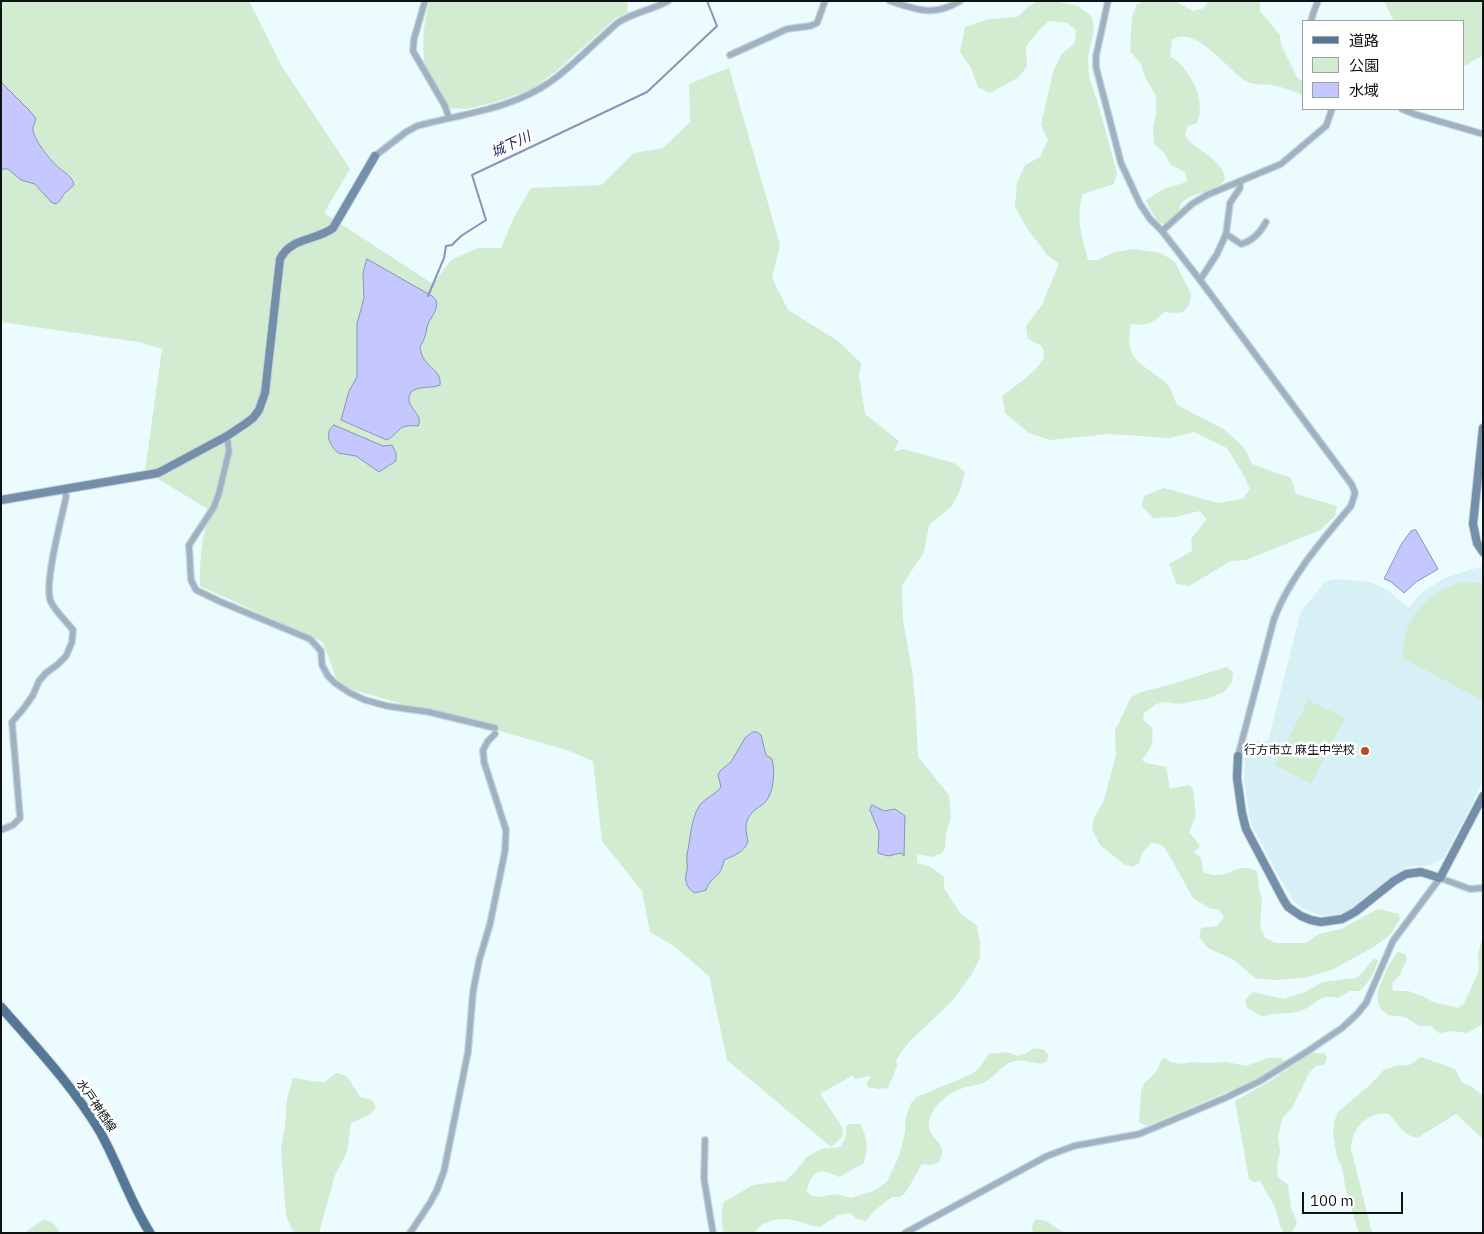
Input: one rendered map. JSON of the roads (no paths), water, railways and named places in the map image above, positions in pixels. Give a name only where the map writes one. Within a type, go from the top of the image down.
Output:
[{"type":"main road","name":"水戸神栖線","points":[[1,1006],[88,1113],[110,1150],[132,1201],[150,1233]]},
{"type":"street","points":[[425,1],[414,39],[413,51],[445,106],[449,118]]},
{"type":"street","points":[[1,500],[158,473],[227,436],[253,418],[263,402],[268,378],[279,268],[284,252],[301,240],[326,233],[332,228],[375,156],[406,132],[417,126],[500,106],[537,89],[563,72],[619,22],[668,1]]},
{"type":"street","points":[[730,55],[787,29],[810,26],[817,23],[825,1]]},
{"type":"street","points":[[890,1],[919,10],[931,11],[942,10],[960,1]]},
{"type":"street","points":[[1108,1],[1096,56],[1096,67],[1121,163],[1140,204],[1200,280],[1352,485],[1355,493],[1351,506],[1297,574],[1280,602],[1274,618],[1238,756],[1237,778],[1246,829],[1282,899],[1297,914],[1311,920],[1320,922],[1342,919],[1355,912],[1394,880],[1406,874],[1421,872],[1470,889],[1483,888]]},
{"type":"street","points":[[1312,20],[1318,1]]},
{"type":"street","points":[[1162,231],[1192,204],[1206,195],[1270,169],[1290,157],[1326,126],[1332,110]]},
{"type":"street","points":[[1404,110],[1483,134]]},
{"type":"street","points":[[1200,280],[1217,254],[1226,234],[1230,203],[1240,188],[1240,181]]},
{"type":"street","points":[[1226,234],[1241,244],[1260,233],[1266,222]]},
{"type":"street","points":[[1483,428],[1473,524],[1477,543],[1483,552]]},
{"type":"street","points":[[227,436],[229,451],[219,493],[214,507],[189,545],[191,580],[196,590],[310,639],[321,651],[322,665],[328,676],[345,690],[365,700],[387,706],[430,712],[495,731],[483,750],[484,762],[506,830],[505,851],[490,924],[479,961],[473,992],[468,1052],[444,1171],[430,1203],[410,1233]]},
{"type":"street","points":[[1,830],[13,825],[20,818],[12,722],[33,695],[39,681],[66,656],[72,642],[73,630],[51,602],[49,595],[49,580],[66,497],[64,489]]},
{"type":"street","points":[[905,1233],[1047,1156],[1074,1146],[1139,1134],[1226,1098],[1260,1081],[1342,1028],[1366,1003],[1393,941],[1440,878],[1483,796]]},
{"type":"street","points":[[705,1140],[704,1179],[713,1233]]},
{"type":"water","points":[[1,82],[36,119],[33,131],[38,142],[51,160],[72,179],[74,185],[55,204],[35,184],[21,180],[8,169],[1,169]]},
{"type":"water","points":[[367,259],[432,296],[437,302],[436,310],[428,324],[420,347],[424,359],[438,375],[440,385],[411,392],[409,402],[419,417],[418,426],[403,427],[387,440],[341,420],[349,391],[357,377],[357,324],[364,298],[363,274]]},
{"type":"water","points":[[334,425],[383,446],[392,445],[396,453],[396,461],[379,472],[356,456],[338,453],[330,443],[328,435]]},
{"type":"water","points":[[1416,530],[1438,569],[1416,582],[1404,593],[1390,581],[1384,579],[1402,543],[1411,531]]},
{"type":"water","points":[[753,732],[761,735],[766,755],[772,759],[772,789],[766,801],[747,820],[748,841],[744,848],[724,860],[720,871],[710,882],[706,890],[695,893],[686,883],[687,854],[694,816],[702,803],[721,787],[718,775],[720,771],[731,762],[745,738]]},
{"type":"water","points":[[872,805],[884,811],[895,809],[905,816],[904,856],[901,853],[888,856],[878,853],[879,832],[870,810]]},
{"type":"waterway","name":"城下川","points":[[428,296],[444,258],[446,246],[452,245],[461,236],[486,220],[472,175],[647,92],[717,26],[707,1]]},
{"type":"place","name":"行方市立 麻生中学校","points":[[1365,751]]}]
